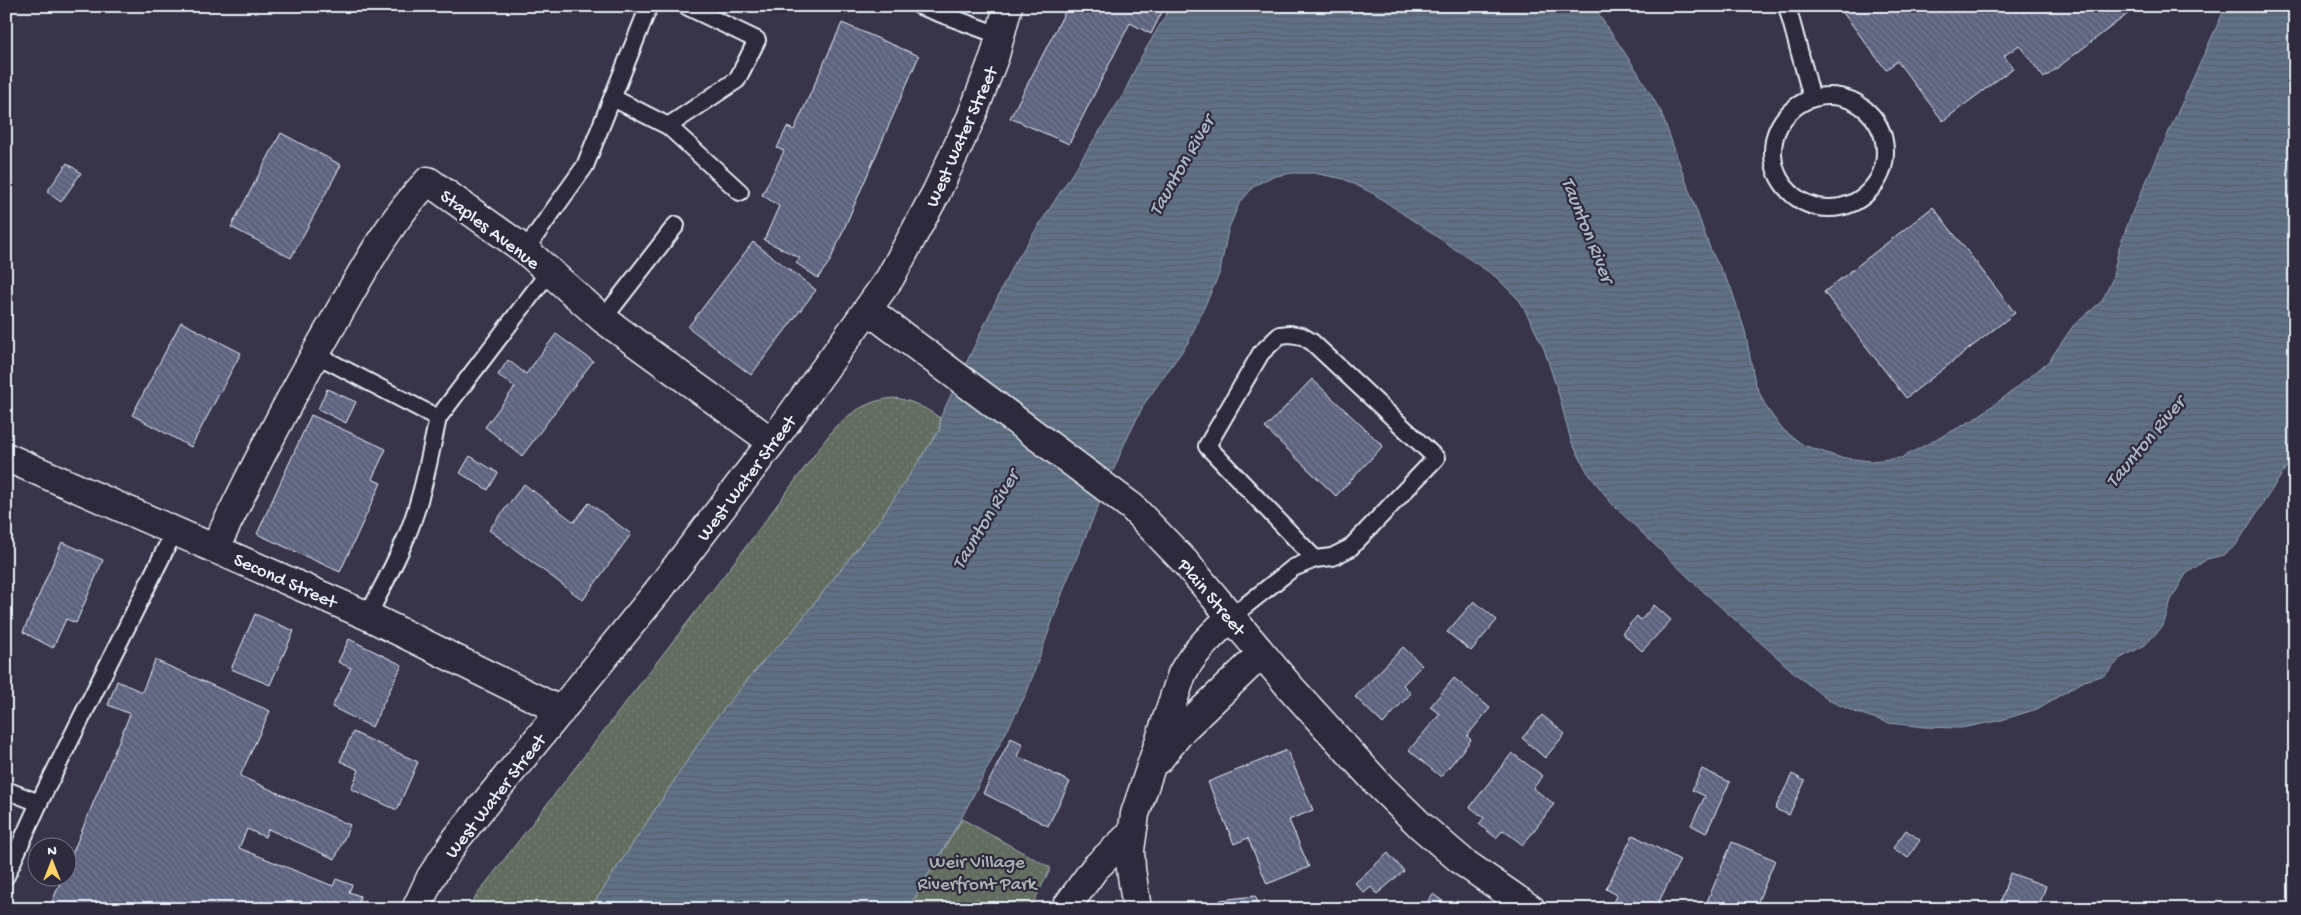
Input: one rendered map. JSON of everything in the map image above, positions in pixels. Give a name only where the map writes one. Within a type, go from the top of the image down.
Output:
[{"type":"street","name":"West Water Street","points":[[416,909],[431,877],[453,844],[634,622],[772,442],[868,310],[903,257],[936,193],[982,91],[1001,36],[1008,6]]},
{"type":"street","name":"Staples Avenue","points":[[216,548],[260,457],[315,354],[384,237],[407,205],[428,181],[525,250],[603,319],[772,442]]},
{"type":"street","name":"Plain Street","points":[[868,310],[946,366],[1122,499],[1141,516],[1171,547],[1261,654],[1343,747],[1421,826],[1478,874],[1531,909]]},
{"type":"street","name":"Second Street","points":[[6,457],[176,530],[368,616],[561,711]]},
{"type":"street","points":[[1137,909],[1131,869],[1132,833],[1146,779],[1182,674],[1190,658],[1231,617]]},
{"type":"street","points":[[1146,779],[1168,746],[1261,654]]},
{"type":"street","points":[[1065,909],[1095,868],[1132,833]]},
{"type":"lane","points":[[525,250],[585,166],[649,6]]},
{"type":"lane","points":[[668,126],[738,80],[757,40],[686,6]]},
{"type":"lane","points":[[920,6],[1001,36]]},
{"type":"lane","points":[[1787,6],[1812,98]]},
{"type":"lane","points":[[1829,96],[1847,99],[1862,107],[1875,120],[1883,136],[1885,153],[1882,170],[1874,186],[1861,198],[1845,206],[1828,208],[1810,205],[1795,197],[1782,185],[1775,168],[1772,151],[1775,134],[1783,118],[1796,106],[1812,98],[1829,96]]},
{"type":"lane","points":[[613,98],[668,126],[740,192]]},
{"type":"lane","points":[[603,319],[676,226]]},
{"type":"lane","points":[[368,616],[405,540],[413,518],[427,471],[438,418],[549,272]]},
{"type":"lane","points":[[1231,617],[1293,568],[1314,559],[1332,557],[1350,548],[1436,458],[1312,342],[1302,336],[1280,335],[1261,353],[1207,446],[1314,559]]},
{"type":"lane","points":[[315,354],[438,418]]},
{"type":"lane","points":[[6,876],[39,803],[176,530]]},
{"type":"lane","points":[[6,790],[39,803]]},
{"type":"green space","points":[[894,398],[918,405],[940,418],[940,429],[881,518],[791,633],[765,659],[712,723],[590,909],[466,909],[742,552],[835,427],[862,407],[877,401]]},
{"type":"green space","name":"Weir Village Riverfront Park","points":[[962,819],[1051,868],[1030,909],[908,909]]},
{"type":"water","name":"Taunton River","points":[[1171,6],[1593,6],[1637,71],[1661,112],[1711,251],[1731,288],[1745,331],[1755,383],[1766,407],[1782,429],[1803,445],[1838,457],[1870,461],[1901,458],[1973,420],[2049,361],[2073,326],[2102,301],[2112,280],[2119,248],[2132,213],[2226,6],[2295,6],[2295,454],[2236,545],[2224,555],[2207,559],[2186,574],[2171,600],[2163,626],[2145,645],[2121,658],[2105,675],[2084,681],[2037,709],[1998,721],[1961,728],[1924,727],[1889,723],[1855,712],[1828,700],[1798,676],[1705,593],[1613,505],[1588,473],[1571,441],[1544,349],[1531,322],[1520,301],[1496,277],[1374,194],[1344,179],[1314,173],[1292,173],[1271,177],[1254,186],[1239,204],[1228,230],[1220,272],[1188,343],[1144,404],[1124,445],[1066,583],[1027,692],[961,819],[908,909],[590,909],[712,723],[765,659],[791,633],[881,518],[940,429],[940,418],[1012,267],[1123,95],[1140,59]]},
{"type":"building","points":[[1068,6],[1165,6],[1151,34],[1130,23],[1069,144],[1010,118]]},
{"type":"building","points":[[1838,6],[2138,6],[2044,78],[2019,45],[2004,56],[2013,68],[1943,121],[1897,61],[1886,70]]},
{"type":"building","points":[[842,23],[919,56],[830,261],[818,278],[796,263],[800,258],[764,240],[779,206],[762,195],[784,151],[777,148],[787,127],[794,130]]},
{"type":"building","points":[[281,133],[341,165],[291,258],[231,227]]},
{"type":"building","points":[[67,163],[81,173],[61,202],[47,192]]},
{"type":"building","points":[[1933,207],[2015,313],[1906,398],[1824,292]]},
{"type":"building","points":[[753,242],[816,290],[751,375],[688,327]]},
{"type":"building","points":[[181,322],[241,353],[191,447],[132,415]]},
{"type":"building","points":[[556,334],[593,361],[522,456],[485,427],[515,387],[498,375],[508,360],[526,374]]},
{"type":"building","points":[[1312,379],[1383,446],[1336,496],[1265,428]]},
{"type":"building","points":[[327,389],[356,402],[346,423],[318,409]]},
{"type":"building","points":[[311,415],[386,449],[372,479],[381,483],[340,572],[257,534]]},
{"type":"building","points":[[470,456],[498,473],[488,490],[460,473]]},
{"type":"building","points":[[524,484],[574,522],[589,503],[631,534],[583,600],[489,530]]},
{"type":"building","points":[[62,542],[103,560],[76,623],[66,619],[53,648],[23,632]]},
{"type":"building","points":[[1474,601],[1497,620],[1471,651],[1447,632]]},
{"type":"building","points":[[1654,605],[1671,620],[1642,651],[1622,633],[1637,616],[1641,620]]},
{"type":"building","points":[[255,614],[294,631],[270,685],[231,669]]},
{"type":"building","points":[[349,639],[402,665],[372,727],[332,707],[351,668],[338,662]]},
{"type":"building","points":[[1403,647],[1422,665],[1403,685],[1411,693],[1383,724],[1355,697]]},
{"type":"building","points":[[155,660],[270,711],[240,776],[350,825],[335,859],[268,829],[265,837],[247,829],[239,848],[333,886],[336,879],[352,885],[349,892],[360,896],[357,909],[49,909],[58,888],[78,888],[78,840],[130,714],[108,705],[117,681],[142,692]]},
{"type":"building","points":[[1454,678],[1490,708],[1467,736],[1471,740],[1441,777],[1409,750],[1440,714],[1430,707]]},
{"type":"building","points":[[1542,715],[1565,734],[1545,758],[1522,738]]},
{"type":"building","points":[[353,732],[418,762],[397,810],[351,789],[359,770],[340,761]]},
{"type":"building","points":[[1011,738],[1023,744],[1017,756],[1070,782],[1048,826],[983,793]]},
{"type":"building","points":[[1287,750],[1313,810],[1289,820],[1309,867],[1267,884],[1248,838],[1234,844],[1208,782]]},
{"type":"building","points":[[1512,753],[1543,776],[1533,788],[1554,804],[1523,845],[1503,830],[1496,838],[1479,824],[1484,818],[1470,807]]},
{"type":"building","points":[[1702,769],[1730,782],[1706,833],[1691,825],[1705,796],[1692,790]]},
{"type":"building","points":[[1792,774],[1805,781],[1789,815],[1775,809]]},
{"type":"building","points":[[1906,830],[1920,840],[1908,858],[1893,848]]},
{"type":"building","points":[[1633,835],[1680,860],[1655,909],[1610,907],[1617,895],[1606,889]]},
{"type":"building","points":[[1732,842],[1775,860],[1755,909],[1704,909]]},
{"type":"building","points":[[1388,853],[1404,871],[1377,894],[1371,887],[1364,893],[1355,883]]},
{"type":"building","points":[[2010,873],[2046,886],[2038,909],[2013,909],[2000,904]]},
{"type":"building","points":[[1433,894],[1453,909],[1422,909]]},
{"type":"building","points":[[1255,896],[1261,909],[1221,909],[1220,900]]}]
